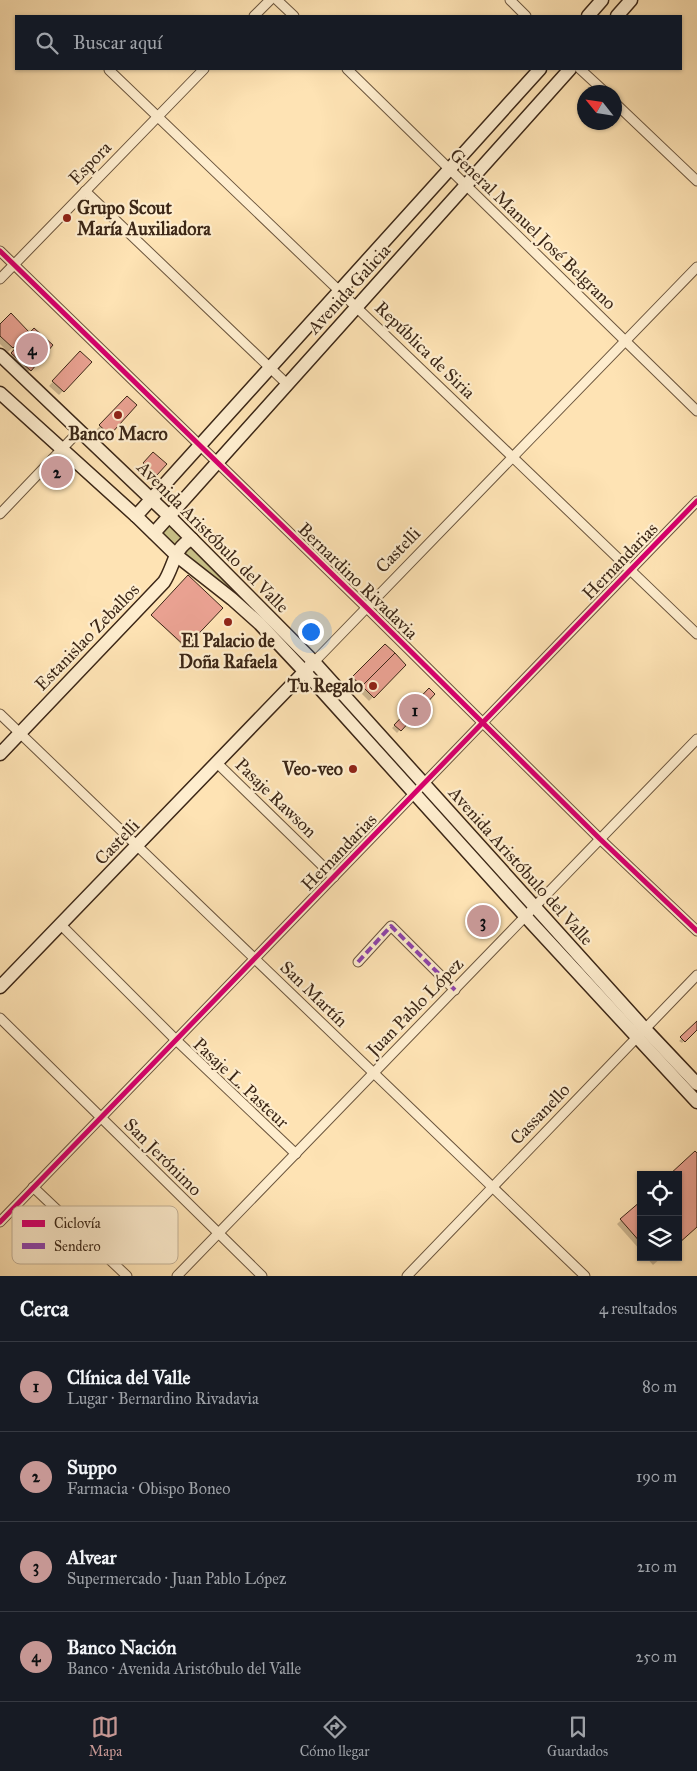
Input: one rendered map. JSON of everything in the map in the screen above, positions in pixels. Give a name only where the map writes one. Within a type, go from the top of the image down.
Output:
[{"type":"main road","points":[[589,15],[602,0]]},
{"type":"main road","points":[[618,15],[632,0]]},
{"type":"main road","name":"Avenida Galicia","points":[[136,516],[539,70]]},
{"type":"main road","name":"Avenida Galicia","points":[[154,533],[569,70]]},
{"type":"main road","name":"Avenida Aristóbulo del Valle","points":[[0,355],[169,516],[314,662],[535,907],[697,1102]]},
{"type":"main road","name":"Avenida Aristóbulo del Valle","points":[[0,393],[136,516],[176,555],[246,611],[305,672],[526,917],[641,1033],[697,1084]]},
{"type":"main road","name":"Estanislao Zeballos","points":[[0,754],[164,582],[176,555],[182,546],[192,539]]},
{"type":"main road","name":"Castelli","points":[[0,987],[314,662]]},
{"type":"street","points":[[255,15],[270,0]]},
{"type":"street","points":[[277,0],[293,15]]},
{"type":"street","points":[[510,0],[525,15]]},
{"type":"street","name":"República de Siria","points":[[109,70],[697,634]]},
{"type":"street","name":"Espora","points":[[0,279],[203,70]]},
{"type":"street","name":"General Manuel José Belgrano","points":[[348,70],[697,411]]},
{"type":"street","points":[[581,70],[597,85]]},
{"type":"street","points":[[622,110],[697,181]]},
{"type":"street","points":[[85,191],[287,384]]},
{"type":"street","name":"Bernardino Rivadavia","points":[[0,251],[367,608],[600,839],[697,931]]},
{"type":"street","name":"Castelli","points":[[314,662],[697,267]]},
{"type":"street","points":[[0,514],[80,430]]},
{"type":"street","name":"Hernandarias","points":[[15,1206],[697,502]]},
{"type":"street","name":"San Martín","points":[[0,714],[138,844],[254,959],[585,1276]]},
{"type":"street","name":"Juan Pablo López","points":[[177,1276],[219,1235],[697,739]]},
{"type":"street","name":"Pasaje Rawson","points":[[216,763],[334,877]]},
{"type":"street","name":"Pasaje L. Pasteur","points":[[61,925],[176,1040],[296,1154]]},
{"type":"street","points":[[358,962],[391,926],[455,990]]},
{"type":"street","name":"Cassanello","points":[[407,1276],[697,976]]},
{"type":"street","name":"San Jerónimo","points":[[0,1018],[262,1276]]},
{"type":"street","points":[[33,1187],[53,1206]]},
{"type":"street","name":"Hernandarias","points":[[0,1222],[12,1209]]},
{"type":"street","points":[[114,1264],[127,1276]]},
{"type":"shaded area","points":[[170,523],[184,537],[175,547],[160,533]]},
{"type":"shaded area","points":[[192,546],[257,613],[184,556],[186,550]]},
{"type":"building","points":[[11,313],[29,332],[13,348],[0,336],[0,324]]},
{"type":"building","points":[[34,328],[53,345],[31,371],[11,353]]},
{"type":"building","points":[[80,351],[92,362],[64,392],[52,381]]},
{"type":"building","name":"Banco Macro","points":[[127,396],[137,405],[110,435],[99,425]]},
{"type":"building","points":[[153,452],[167,464],[157,475],[143,463]]},
{"type":"building","points":[[188,575],[223,608],[186,647],[151,615]]},
{"type":"building","points":[[385,644],[395,653],[362,686],[352,677]]},
{"type":"building","points":[[395,653],[406,665],[374,698],[362,686]]},
{"type":"building","points":[[429,688],[435,694],[401,731],[394,725]]},
{"type":"building","points":[[697,1021],[697,1030],[685,1042],[680,1037]]},
{"type":"building","points":[[695,1151],[697,1153],[697,1227],[682,1240],[682,1171],[673,1171]]},
{"type":"building","points":[[637,1204],[637,1238],[620,1219]]},
{"type":"marked path","points":[[358,962],[391,926],[455,990]]},
{"type":"cycle path","points":[[0,251],[367,608],[600,839],[697,931]]},
{"type":"cycle path","points":[[15,1206],[697,501]]},
{"type":"cycle path","points":[[0,1222],[12,1210]]},
{"type":"place","name":"Grupo Scout María Auxiliadora","points":[[67,218]]},
{"type":"place","name":"Banco Nación","points":[[32,349]]},
{"type":"place","name":"Banco Macro","points":[[118,415]]},
{"type":"place","name":"Suppo","points":[[57,472]]},
{"type":"place","name":"El Palacio de Doña Rafaela","points":[[228,622]]},
{"type":"place","name":"Tu Regalo","points":[[373,686]]},
{"type":"place","name":"Clínica del Valle","points":[[415,710]]},
{"type":"place","name":"Veo-veo","points":[[353,769]]},
{"type":"place","name":"Alvear","points":[[483,921]]}]
